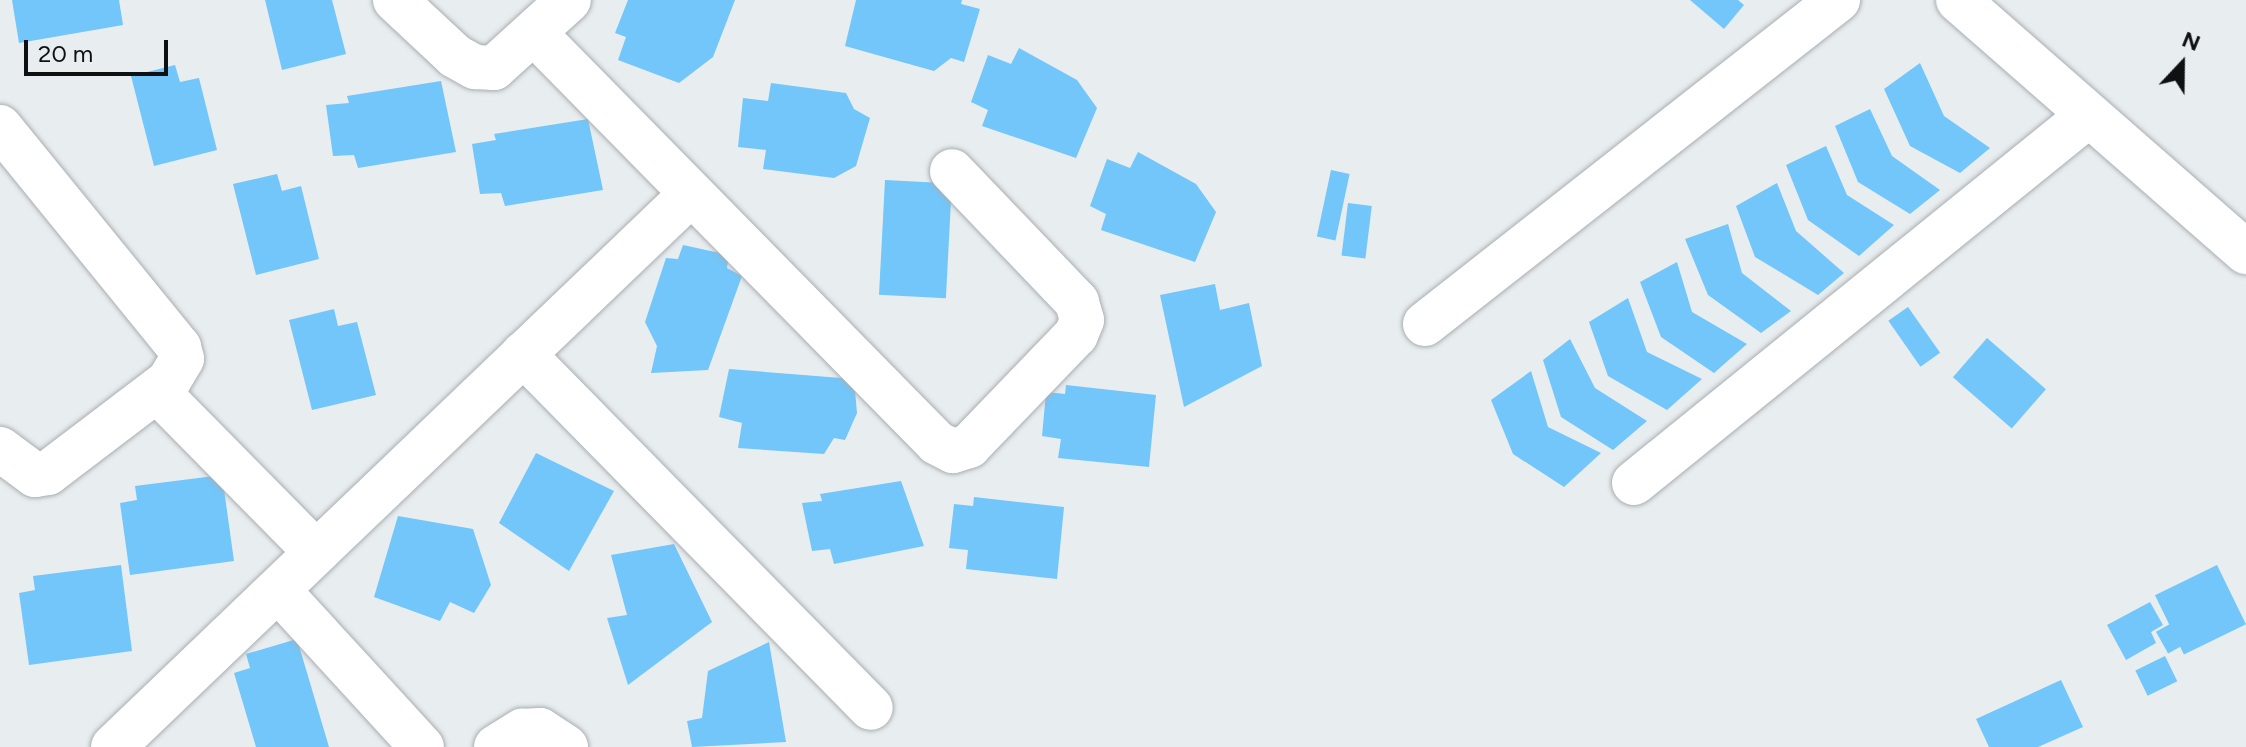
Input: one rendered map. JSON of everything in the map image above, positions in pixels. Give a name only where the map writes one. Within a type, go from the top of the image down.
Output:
[{"type":"street","points":[[395,0],[455,56],[475,67],[494,68],[569,0]]},
{"type":"street","points":[[1425,324],[1838,0]]},
{"type":"street","points":[[1958,0],[2246,252]]},
{"type":"street","points":[[535,34],[937,443],[953,451],[969,446],[1076,335],[1082,320],[1077,302],[952,171]]},
{"type":"street","points":[[1634,483],[2089,115]]},
{"type":"street","points":[[0,127],[179,347],[178,370],[157,391],[48,473],[35,475],[0,449]]},
{"type":"street","points":[[113,747],[690,195]]},
{"type":"street","points":[[523,354],[871,708]]},
{"type":"street","points":[[157,391],[316,552]]},
{"type":"street","points":[[278,590],[422,747]]},
{"type":"street","points":[[496,747],[522,731],[540,730],[566,747]]},
{"type":"building","points":[[12,0],[119,0],[123,25],[19,43]]},
{"type":"building","points":[[265,0],[332,0],[346,54],[282,70]]},
{"type":"building","points":[[628,0],[735,0],[713,57],[679,83],[618,60],[626,37],[615,33]]},
{"type":"building","points":[[856,0],[962,0],[961,4],[980,9],[964,62],[951,58],[934,71],[845,46]]},
{"type":"building","points":[[1690,0],[1738,0],[1744,5],[1724,29]]},
{"type":"building","points":[[1019,48],[1077,80],[1097,108],[1076,158],[982,126],[988,110],[971,102],[988,55],[1011,64]]},
{"type":"building","points":[[1920,63],[1944,116],[1990,148],[1960,173],[1910,146],[1884,89]]},
{"type":"building","points":[[175,65],[180,82],[199,78],[217,150],[154,166],[131,76]]},
{"type":"building","points":[[441,81],[456,152],[358,168],[354,155],[333,156],[326,105],[349,103],[347,96]]},
{"type":"building","points":[[771,83],[846,93],[854,109],[870,118],[856,166],[834,178],[763,169],[766,150],[738,147],[743,98],[768,101]]},
{"type":"building","points":[[1870,109],[1892,156],[1940,190],[1910,214],[1858,182],[1835,126]]},
{"type":"building","points":[[588,119],[603,190],[505,206],[501,193],[480,194],[472,144],[496,140],[494,134]]},
{"type":"building","points":[[1826,146],[1847,195],[1894,225],[1859,256],[1808,220],[1786,165]]},
{"type":"building","points":[[1138,152],[1196,184],[1216,212],[1195,262],[1101,230],[1106,214],[1090,206],[1107,159],[1130,168]]},
{"type":"building","points":[[1331,170],[1350,174],[1335,240],[1317,237]]},
{"type":"building","points":[[277,174],[282,191],[301,186],[319,259],[256,275],[233,184]]},
{"type":"building","points":[[885,180],[952,184],[946,298],[879,295]]},
{"type":"building","points":[[1777,183],[1796,231],[1844,273],[1818,295],[1755,257],[1736,206]]},
{"type":"building","points":[[1348,203],[1372,206],[1365,259],[1342,256]]},
{"type":"building","points":[[1728,224],[1742,273],[1791,311],[1761,333],[1708,295],[1685,239]]},
{"type":"building","points":[[683,245],[729,255],[727,268],[742,276],[708,370],[651,373],[657,346],[645,322],[666,258],[678,259]]},
{"type":"building","points":[[1677,262],[1692,312],[1747,344],[1714,373],[1661,337],[1640,282]]},
{"type":"building","points":[[1215,284],[1220,310],[1249,303],[1262,366],[1184,407],[1160,295]]},
{"type":"building","points":[[1628,298],[1647,352],[1702,379],[1667,410],[1608,376],[1589,322]]},
{"type":"building","points":[[1908,307],[1940,353],[1920,367],[1888,321]]},
{"type":"building","points":[[334,309],[338,326],[357,322],[376,395],[312,410],[289,320]]},
{"type":"building","points":[[1987,338],[2046,389],[2012,428],[1953,377]]},
{"type":"building","points":[[1570,339],[1595,388],[1647,421],[1613,450],[1561,417],[1543,360]]},
{"type":"building","points":[[729,369],[854,379],[857,413],[845,440],[834,438],[824,454],[738,448],[742,423],[719,417]]},
{"type":"building","points":[[1531,371],[1548,427],[1601,453],[1564,487],[1513,454],[1491,400]]},
{"type":"building","points":[[1066,385],[1156,395],[1149,467],[1058,458],[1061,439],[1042,436],[1046,392],[1065,394]]},
{"type":"building","points":[[536,453],[614,491],[569,571],[499,523]]},
{"type":"building","points":[[222,475],[234,561],[130,575],[120,503],[137,500],[135,486]]},
{"type":"building","points":[[901,481],[924,546],[834,564],[830,549],[812,551],[802,503],[822,501],[820,494]]},
{"type":"building","points":[[974,497],[1064,507],[1057,579],[966,569],[968,550],[949,548],[954,504],[973,506]]},
{"type":"building","points":[[398,516],[473,529],[491,585],[474,613],[450,602],[440,621],[374,597]]},
{"type":"building","points":[[674,544],[712,622],[628,685],[607,618],[627,615],[611,555]]},
{"type":"building","points":[[121,565],[132,651],[29,665],[19,593],[35,590],[33,576]]},
{"type":"building","points":[[2217,565],[2246,624],[2184,655],[2155,595]]},
{"type":"building","points":[[2150,602],[2163,625],[2151,632],[2156,643],[2126,660],[2107,625]]},
{"type":"building","points":[[2170,624],[2182,646],[2168,654],[2156,632]]},
{"type":"building","points":[[297,639],[329,747],[256,747],[234,673],[250,668],[246,654]]},
{"type":"building","points":[[769,642],[786,742],[692,747],[687,721],[702,718],[708,671]]},
{"type":"building","points":[[2165,656],[2177,681],[2148,696],[2135,670]]},
{"type":"building","points":[[2061,680],[2083,727],[2038,747],[1989,747],[1976,719]]}]
